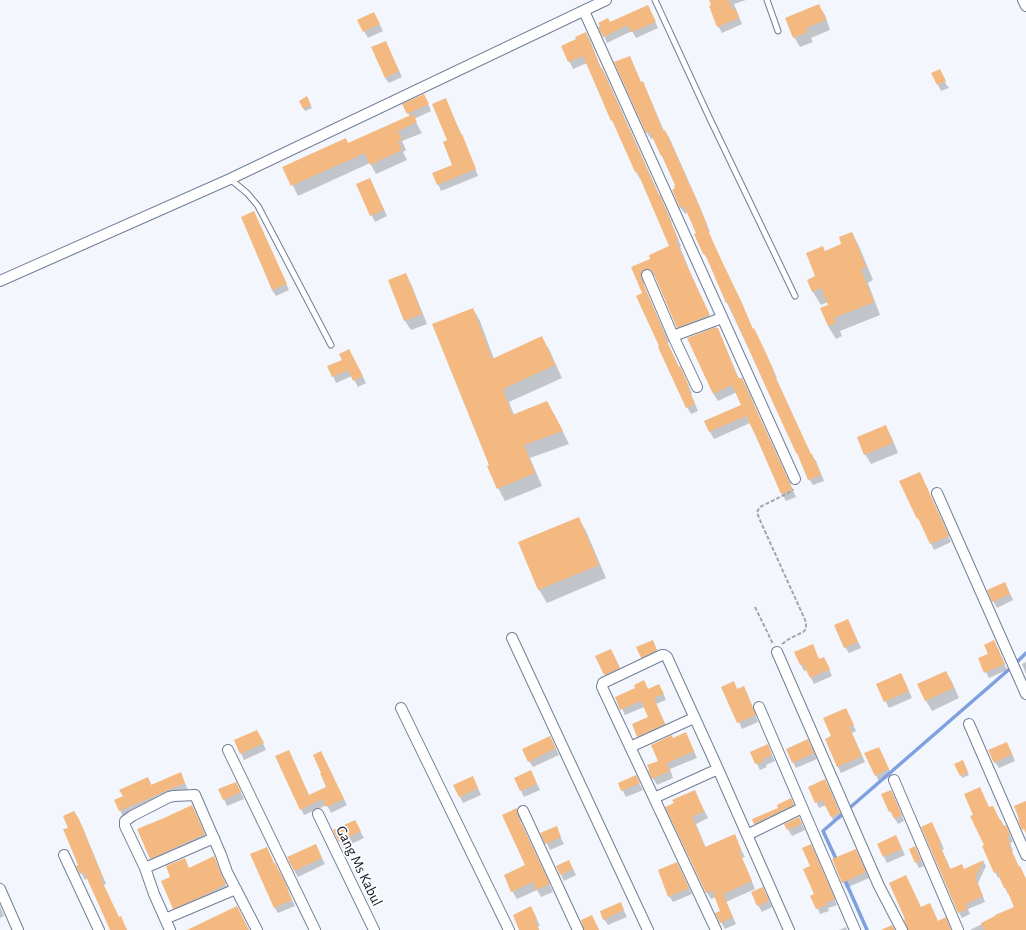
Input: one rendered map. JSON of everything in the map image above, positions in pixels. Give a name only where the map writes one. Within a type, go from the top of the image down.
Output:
[{"type":"street","points":[[0,281],[230,179],[606,0]]},
{"type":"street","points":[[1023,0],[1026,6]]},
{"type":"street","points":[[584,11],[794,479]]},
{"type":"street","points":[[647,275],[697,387]]},
{"type":"street","points":[[673,336],[722,318]]},
{"type":"street","points":[[937,493],[1026,694]]},
{"type":"street","points":[[512,638],[648,930]]},
{"type":"street","points":[[777,652],[879,886],[902,930]]},
{"type":"street","points":[[716,930],[602,687],[603,683],[662,655],[667,657],[718,769],[788,930]]},
{"type":"street","points":[[759,707],[855,930]]},
{"type":"street","points":[[402,708],[509,930]]},
{"type":"street","points":[[630,747],[694,718]]},
{"type":"street","points":[[969,724],[1026,855]]},
{"type":"street","points":[[228,750],[316,930]]},
{"type":"street","points":[[654,798],[718,769]]},
{"type":"street","points":[[894,780],[958,930]]},
{"type":"street","points":[[170,930],[154,894],[145,868],[125,826],[125,821],[169,797],[195,795],[227,872],[257,930]]},
{"type":"street","points":[[747,835],[802,808]]},
{"type":"street","points":[[523,811],[578,930]]},
{"type":"street","name":"Gang Ms Kabul","points":[[318,814],[374,930]]},
{"type":"street","points":[[145,868],[214,838]]},
{"type":"street","points":[[64,855],[99,930]]},
{"type":"street","points":[[0,889],[18,930]]},
{"type":"street","points":[[165,919],[236,889]]},
{"type":"lane","points":[[654,0],[795,296]]},
{"type":"lane","points":[[767,0],[778,31]]},
{"type":"lane","points":[[230,179],[247,193],[258,206],[331,345]]},
{"type":"path","points":[[777,652],[781,645],[803,632],[807,625],[759,518],[758,512],[764,505],[792,491],[794,487],[794,479]]},
{"type":"path","points":[[755,607],[777,652]]},
{"type":"building","points":[[709,0],[728,0],[733,10],[736,9],[739,18],[717,27],[709,6],[711,5]]},
{"type":"building","points":[[819,4],[826,20],[806,28],[808,32],[793,38],[785,18]]},
{"type":"building","points":[[648,5],[656,22],[631,32],[628,25],[603,37],[598,27],[600,26],[598,23],[608,18],[610,22]]},
{"type":"building","points":[[374,12],[380,24],[363,32],[357,20]]},
{"type":"building","points":[[586,32],[601,68],[669,215],[678,239],[676,240],[710,315],[677,328],[653,272],[647,269],[642,271],[641,278],[664,335],[689,386],[688,387],[695,404],[686,408],[636,296],[642,293],[631,267],[650,259],[649,255],[669,246],[637,171],[635,172],[612,120],[611,121],[583,56],[568,62],[561,46],[576,39],[575,37]]},
{"type":"building","points":[[386,41],[399,71],[385,78],[371,47]]},
{"type":"building","points":[[630,56],[641,82],[643,81],[663,131],[665,130],[697,201],[719,255],[753,329],[754,328],[766,353],[773,372],[821,475],[808,480],[728,303],[726,303],[705,254],[703,254],[694,234],[696,233],[684,206],[680,208],[672,190],[675,188],[675,185],[662,156],[650,132],[646,133],[614,62]]},
{"type":"building","points":[[940,69],[946,81],[937,85],[931,73]]},
{"type":"building","points":[[424,94],[429,104],[407,114],[402,104]]},
{"type":"building","points":[[307,96],[311,105],[303,109],[299,101]]},
{"type":"building","points":[[446,98],[476,169],[437,185],[432,173],[452,165],[443,142],[447,140],[432,104]]},
{"type":"building","points":[[413,114],[417,122],[398,131],[402,140],[398,142],[402,150],[370,165],[365,153],[291,186],[282,167],[346,138],[348,143]]},
{"type":"building","points":[[370,178],[384,210],[370,216],[356,184]]},
{"type":"building","points":[[254,211],[287,284],[272,290],[241,217]]},
{"type":"building","points":[[852,232],[866,267],[861,269],[874,302],[834,318],[836,323],[828,326],[820,308],[828,305],[821,288],[812,292],[807,280],[815,276],[806,253],[823,246],[825,251],[841,244],[839,237]]},
{"type":"building","points":[[406,273],[422,314],[404,321],[388,280]]},
{"type":"building","points":[[473,308],[492,359],[542,336],[555,365],[503,389],[512,415],[547,401],[563,431],[524,445],[535,473],[497,489],[487,466],[489,465],[432,324]]},
{"type":"building","points":[[716,327],[718,328],[738,378],[742,378],[793,490],[781,494],[746,416],[709,432],[704,421],[741,405],[732,385],[713,394],[687,338]]},
{"type":"building","points":[[349,349],[363,376],[353,381],[348,370],[332,377],[327,366],[342,360],[339,354]]},
{"type":"building","points":[[886,425],[893,443],[864,455],[857,437]]},
{"type":"building","points":[[920,472],[949,536],[930,544],[899,481]]},
{"type":"building","points":[[579,517],[599,565],[538,590],[518,542]]},
{"type":"building","points":[[1005,582],[1010,594],[992,602],[987,590]]},
{"type":"building","points":[[848,619],[858,642],[844,648],[834,625]]},
{"type":"building","points":[[653,640],[657,650],[641,658],[636,647]]},
{"type":"building","points":[[994,640],[1005,664],[984,673],[978,658],[988,654],[984,645]]},
{"type":"building","points":[[813,644],[819,659],[824,657],[830,669],[810,678],[803,664],[800,665],[794,652]]},
{"type":"building","points":[[611,649],[620,668],[604,675],[595,656]]},
{"type":"building","points":[[946,671],[954,688],[925,701],[917,684]]},
{"type":"building","points":[[901,673],[909,691],[884,702],[876,684]]},
{"type":"building","points":[[644,680],[648,689],[659,684],[664,694],[654,698],[665,724],[637,737],[632,724],[648,717],[641,701],[620,710],[615,697],[635,688],[634,685]]},
{"type":"building","points":[[734,681],[737,689],[744,686],[756,715],[737,723],[721,687]]},
{"type":"building","points":[[846,708],[854,725],[849,727],[862,756],[837,767],[825,739],[831,736],[823,718]]},
{"type":"building","points":[[257,730],[264,743],[240,754],[234,740]]},
{"type":"building","points":[[686,732],[694,751],[667,763],[670,771],[652,779],[647,765],[658,761],[651,745],[672,735],[673,738]]},
{"type":"building","points":[[550,736],[556,748],[528,762],[522,749]]},
{"type":"building","points":[[808,739],[814,753],[792,763],[786,749]]},
{"type":"building","points":[[1007,742],[1012,754],[994,763],[988,750]]},
{"type":"building","points":[[768,744],[772,755],[763,759],[764,761],[755,764],[750,752]]},
{"type":"building","points":[[879,747],[889,769],[875,776],[864,753]]},
{"type":"building","points":[[289,750],[309,795],[326,787],[313,755],[321,751],[344,799],[326,807],[322,799],[300,810],[275,756]]},
{"type":"building","points":[[963,760],[968,772],[960,776],[954,764]]},
{"type":"building","points":[[531,770],[537,784],[520,791],[514,778]]},
{"type":"building","points":[[181,772],[185,783],[119,811],[114,800],[123,796],[119,790],[148,777],[151,785]]},
{"type":"building","points":[[636,775],[640,783],[621,791],[618,783]]},
{"type":"building","points":[[473,776],[478,788],[459,797],[453,785]]},
{"type":"building","points":[[825,779],[840,813],[831,817],[822,800],[815,803],[808,787]]},
{"type":"building","points":[[236,782],[241,792],[223,800],[218,789]]},
{"type":"building","points":[[980,787],[989,807],[993,806],[1004,826],[1006,825],[1010,835],[1007,837],[1011,845],[1009,845],[1026,879],[1026,930],[984,930],[981,923],[1014,907],[997,872],[994,873],[982,846],[984,845],[970,816],[973,815],[964,794]]},
{"type":"building","points":[[695,790],[704,811],[692,817],[705,847],[735,834],[741,849],[739,851],[752,881],[723,894],[733,917],[720,923],[715,913],[720,911],[712,890],[706,893],[665,807],[674,803],[672,800]]},
{"type":"building","points":[[891,790],[902,815],[894,819],[891,811],[889,812],[881,794]]},
{"type":"building","points":[[791,798],[794,805],[754,824],[752,819],[778,808],[777,805]]},
{"type":"building","points":[[1026,801],[1026,834],[1024,829],[1022,830],[1014,806]]},
{"type":"building","points":[[192,805],[205,834],[150,859],[137,829]]},
{"type":"building","points":[[517,808],[517,814],[550,884],[536,890],[533,882],[511,892],[504,875],[525,865],[502,815]]},
{"type":"building","points":[[74,811],[79,819],[103,878],[101,879],[119,917],[121,916],[127,930],[110,930],[84,872],[80,874],[76,866],[78,865],[63,829],[68,828],[63,816]]},
{"type":"building","points":[[799,817],[802,824],[787,830],[784,824]]},
{"type":"building","points":[[355,820],[361,831],[339,842],[333,830]]},
{"type":"building","points":[[932,822],[941,843],[939,844],[950,869],[962,864],[964,869],[984,860],[975,877],[983,896],[966,904],[968,909],[958,913],[921,827]]},
{"type":"building","points":[[557,826],[561,837],[545,844],[540,833]]},
{"type":"building","points":[[896,835],[902,849],[883,857],[877,844]]},
{"type":"building","points":[[316,844],[322,858],[294,871],[287,857]]},
{"type":"building","points":[[811,844],[835,899],[826,903],[827,905],[816,909],[810,896],[814,894],[803,869],[810,866],[802,848]]},
{"type":"building","points":[[915,846],[921,860],[915,863],[909,849]]},
{"type":"building","points":[[267,847],[285,882],[292,900],[274,908],[250,854]]},
{"type":"building","points":[[856,849],[866,872],[842,883],[832,859]]},
{"type":"building","points":[[214,856],[226,884],[173,909],[161,881],[170,877],[166,866],[185,858],[189,868]]},
{"type":"building","points":[[569,860],[573,869],[560,875],[556,866]]},
{"type":"building","points":[[677,862],[689,888],[668,897],[658,870]]},
{"type":"building","points":[[906,875],[921,907],[930,903],[938,921],[946,917],[951,930],[908,930],[904,920],[905,919],[889,883]]},
{"type":"building","points":[[763,887],[769,901],[757,906],[751,892]]},
{"type":"building","points":[[621,902],[624,910],[603,920],[600,911]]},
{"type":"building","points":[[237,906],[249,930],[187,930],[214,917]]},
{"type":"building","points":[[531,906],[537,919],[535,920],[539,930],[519,930],[513,915]]},
{"type":"building","points":[[592,915],[599,930],[584,930],[581,920]]},
{"type":"building","points":[[892,925],[895,930],[881,930]]},
{"type":"waterway","points":[[837,861],[823,831],[1013,666],[1026,653]]},
{"type":"waterway","points":[[844,878],[867,930]]}]
